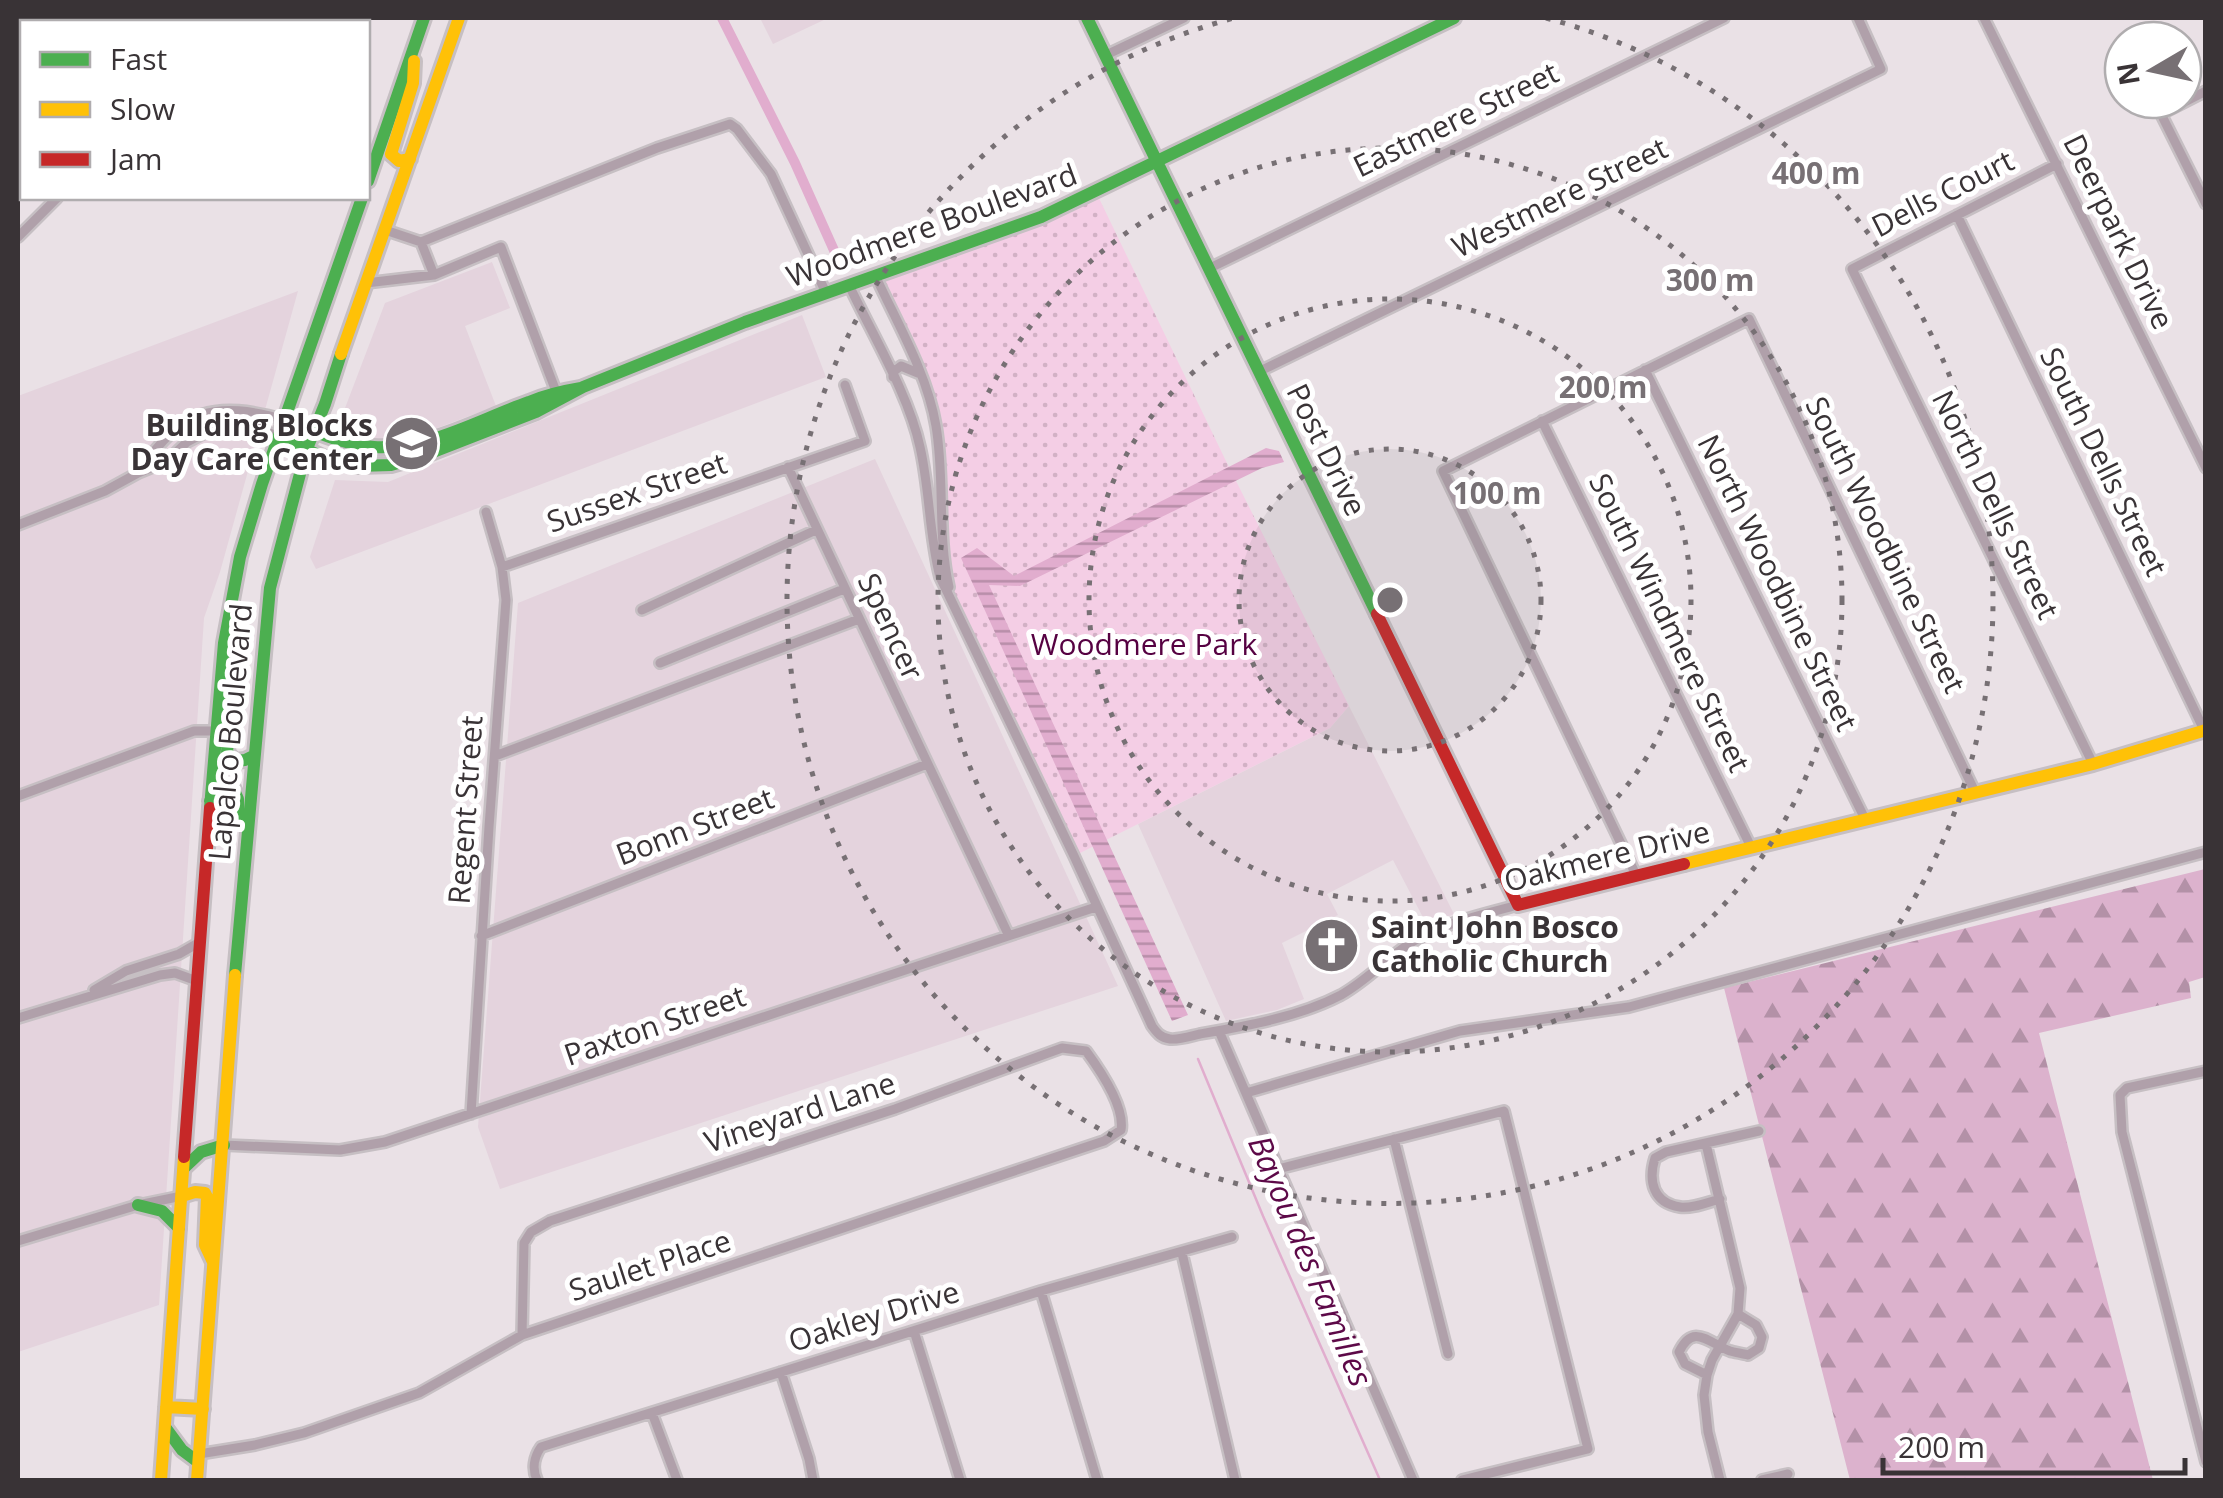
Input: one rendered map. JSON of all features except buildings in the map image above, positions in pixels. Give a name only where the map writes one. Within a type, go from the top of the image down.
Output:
[{"type":"main road","points":[[370,175],[424,18]]},
{"type":"main road","name":"Lapalco Boulevard","points":[[197,1480],[253,756],[270,588],[306,451],[326,404],[459,18]]},
{"type":"main road","name":"Post Drive","points":[[1087,18],[1518,906]]},
{"type":"main road","name":"Woodmere Boulevard","points":[[279,437],[306,451],[358,466],[394,464],[431,453],[746,322],[1041,218],[1454,18]]},
{"type":"main road","points":[[410,159],[401,162],[390,154],[414,83],[414,48]]},
{"type":"main road","points":[[354,319],[360,278],[389,199],[384,183],[370,181]]},
{"type":"main road","name":"Lapalco Boulevard","points":[[161,1480],[215,731],[230,606],[262,484],[361,200]]},
{"type":"main road","name":"Woodmere Boulevard","points":[[284,420],[365,446],[404,446],[558,397]]},
{"type":"main road","points":[[222,663],[232,688],[227,752],[240,762],[253,756]]},
{"type":"main road","name":"Oakmere Drive","points":[[1518,906],[2093,764],[2205,730]]},
{"type":"main road","points":[[210,801],[221,788],[237,792],[237,834],[244,869]]},
{"type":"main road","points":[[184,1168],[210,1146],[224,1144]]},
{"type":"main road","points":[[182,1196],[196,1192],[208,1197],[205,1245],[214,1266]]},
{"type":"main road","points":[[138,1205],[162,1211],[179,1228]]},
{"type":"main road","points":[[166,1407],[203,1409]]},
{"type":"main road","points":[[165,1427],[182,1450],[199,1458]]},
{"type":"street","points":[[1106,56],[1184,18]]},
{"type":"street","name":"Eastmere Street","points":[[1210,268],[1724,18]]},
{"type":"street","name":"Westmere Street","points":[[1260,371],[1882,69],[1858,18]]},
{"type":"street","name":"Deerpark Drive","points":[[1984,18],[2206,468]]},
{"type":"street","points":[[2206,92],[2160,114],[2206,204]]},
{"type":"street","points":[[385,230],[422,242],[657,148],[730,124],[772,174],[826,293]]},
{"type":"street","name":"Dells Court","points":[[1852,268],[2056,164]]},
{"type":"street","points":[[18,237],[55,200]]},
{"type":"street","name":"South Dells Street","points":[[1957,215],[2205,730]]},
{"type":"street","points":[[422,242],[434,275]]},
{"type":"street","points":[[366,284],[434,275],[500,247],[558,397]]},
{"type":"street","name":"North Dells Street","points":[[1852,268],[2093,764]]},
{"type":"street","name":"Oakmere Drive","points":[[875,275],[920,374],[936,423],[940,532],[952,600]]},
{"type":"street","name":"Oakmere Drive","points":[[848,284],[917,435],[940,577],[1158,1034],[1172,1040],[1219,1031],[1275,1018],[1339,996],[1425,935],[1518,906]]},
{"type":"street","name":"South Woodbine Street","points":[[1645,370],[1749,319],[1975,792]]},
{"type":"street","points":[[893,377],[900,366],[920,374]]},
{"type":"street","points":[[1636,875],[1442,471],[1645,370]]},
{"type":"street","name":"North Woodbine Street","points":[[1645,370],[1865,819]]},
{"type":"street","points":[[788,468],[864,441],[845,385]]},
{"type":"street","points":[[138,473],[167,436],[197,416],[233,408],[284,420]]},
{"type":"street","name":"South Windmere Street","points":[[1542,421],[1751,847]]},
{"type":"street","points":[[18,526],[105,492],[167,462],[187,442],[214,428],[243,426],[279,437]]},
{"type":"street","name":"Spencer","points":[[788,468],[1008,934]]},
{"type":"street","name":"Sussex Street","points":[[502,567],[788,468]]},
{"type":"street","name":"Regent Street","points":[[471,1114],[506,600],[502,567],[486,512]]},
{"type":"street","points":[[642,610],[816,530]]},
{"type":"street","points":[[660,663],[844,589]]},
{"type":"street","points":[[495,756],[859,619]]},
{"type":"street","points":[[18,796],[194,732],[215,731]]},
{"type":"street","name":"Bonn Street","points":[[481,936],[927,764]]},
{"type":"street","points":[[1246,1093],[1460,1032],[1628,1007],[2206,852]]},
{"type":"street","name":"Paxton Street","points":[[224,1144],[340,1150],[385,1142],[1096,907]]},
{"type":"street","points":[[82,997],[126,970],[179,954],[200,942]]},
{"type":"street","points":[[18,1018],[175,973],[197,981]]},
{"type":"street","points":[[1219,1031],[1414,1480]]},
{"type":"street","name":"Vineyard Lane","points":[[522,1336],[524,1243],[531,1232],[550,1221],[895,1108],[1062,1048],[1086,1052]]},
{"type":"street","name":"Saulet Place","points":[[199,1458],[304,1433],[419,1393],[522,1336],[1104,1141],[1122,1130],[1123,1121],[1104,1076],[1086,1052]]},
{"type":"street","points":[[2206,1070],[2127,1088],[2120,1094],[2122,1132],[2206,1462]]},
{"type":"street","points":[[1278,1168],[1504,1111],[1588,1449],[1462,1480]]},
{"type":"street","points":[[1720,1199],[1680,1207],[1662,1200],[1651,1180],[1655,1158],[1666,1152],[1758,1131]]},
{"type":"street","points":[[1394,1139],[1448,1354]]},
{"type":"street","points":[[1706,1144],[1740,1288],[1738,1314],[1707,1375],[1704,1412],[1720,1480]]},
{"type":"street","points":[[18,1241],[182,1196]]},
{"type":"street","name":"Oakley Drive","points":[[536,1480],[535,1455],[542,1447],[1041,1291],[1232,1237]]},
{"type":"street","points":[[1182,1252],[1235,1480]]},
{"type":"street","points":[[1041,1291],[1097,1480]]},
{"type":"street","points":[[1707,1375],[1685,1364],[1678,1352],[1694,1336],[1705,1336],[1732,1352],[1748,1354],[1759,1348],[1762,1337],[1756,1325],[1738,1314]]},
{"type":"street","points":[[914,1330],[960,1480]]},
{"type":"street","points":[[781,1372],[812,1480]]},
{"type":"street","points":[[652,1413],[677,1480]]},
{"type":"street","points":[[1762,1480],[1788,1474]]},
{"type":"shaded area","points":[[760,18],[828,18],[773,44]]},
{"type":"shaded area","points":[[492,262],[510,308],[465,326],[496,406],[408,439],[354,436],[342,416],[385,303]]},
{"type":"shaded area","points":[[298,291],[204,618],[159,1305],[18,1352],[18,396]]},
{"type":"shaded area","points":[[802,315],[826,377],[316,569],[310,557],[335,480],[388,482]]},
{"type":"shaded area","points":[[1266,448],[1279,451],[1284,462],[1262,468],[1020,586],[989,585],[1188,1015],[1172,1021],[961,558],[977,548],[1014,576]]},
{"type":"shaded area","points":[[875,459],[1118,986],[500,1189],[478,1127],[518,603]]},
{"type":"shaded area","points":[[1349,706],[1454,914],[1427,925],[1393,860],[1327,894],[1338,915],[1282,943],[1304,999],[1277,1010],[1226,1021],[1138,824],[1330,728]]},
{"type":"green space","name":"Woodmere Park","points":[[1096,192],[1349,706],[1330,728],[1074,856],[952,600],[931,401],[875,275]]},
{"type":"green space","points":[[2205,869],[2205,977],[2189,982],[2191,998],[2039,1033],[2153,1480],[1850,1480],[1724,988]]},
{"type":"waterway","points":[[722,18],[837,257]]},
{"type":"waterway","name":"Bayou des Familles","points":[[1198,1059],[1380,1480]]},
{"type":"traffic: fast","points":[[370,175],[424,18]]},
{"type":"traffic: fast","points":[[1087,18],[1377,614]]},
{"type":"traffic: fast","points":[[279,437],[327,459],[358,466],[391,465],[423,456],[745,322],[1041,217],[1454,18]]},
{"type":"traffic: fast","points":[[210,808],[224,643],[240,557],[361,200]]},
{"type":"traffic: fast","points":[[235,975],[270,588],[306,451],[341,354]]},
{"type":"traffic: fast","points":[[285,420],[351,443],[394,447],[434,439],[542,397],[581,388]]},
{"type":"traffic: fast","points":[[223,667],[232,687],[227,752],[234,761],[253,756]]},
{"type":"traffic: fast","points":[[210,801],[221,788],[233,788],[238,799],[238,820]]},
{"type":"traffic: fast","points":[[184,1168],[201,1152],[224,1145]]},
{"type":"traffic: fast","points":[[138,1205],[162,1211],[179,1228]]},
{"type":"traffic: fast","points":[[165,1427],[182,1450],[198,1462]]},
{"type":"traffic: slow","points":[[341,354],[459,18]]},
{"type":"traffic: slow","points":[[410,159],[399,161],[391,154],[413,83],[414,61]]},
{"type":"traffic: slow","points":[[1684,864],[2093,764],[2206,730]]},
{"type":"traffic: slow","points":[[197,1480],[235,975]]},
{"type":"traffic: slow","points":[[161,1480],[184,1157]]},
{"type":"traffic: slow","points":[[182,1196],[195,1192],[207,1197],[205,1245],[213,1262]]},
{"type":"traffic: slow","points":[[166,1407],[203,1409]]},
{"type":"traffic: jam","points":[[1377,614],[1518,905],[1684,864]]},
{"type":"traffic: jam","points":[[184,1157],[210,808]]},
{"type":"place","name":"Building Blocks Day Care Center","points":[[412,443]]},
{"type":"place","name":"Saint John Bosco Catholic Church","points":[[1332,945]]}]
